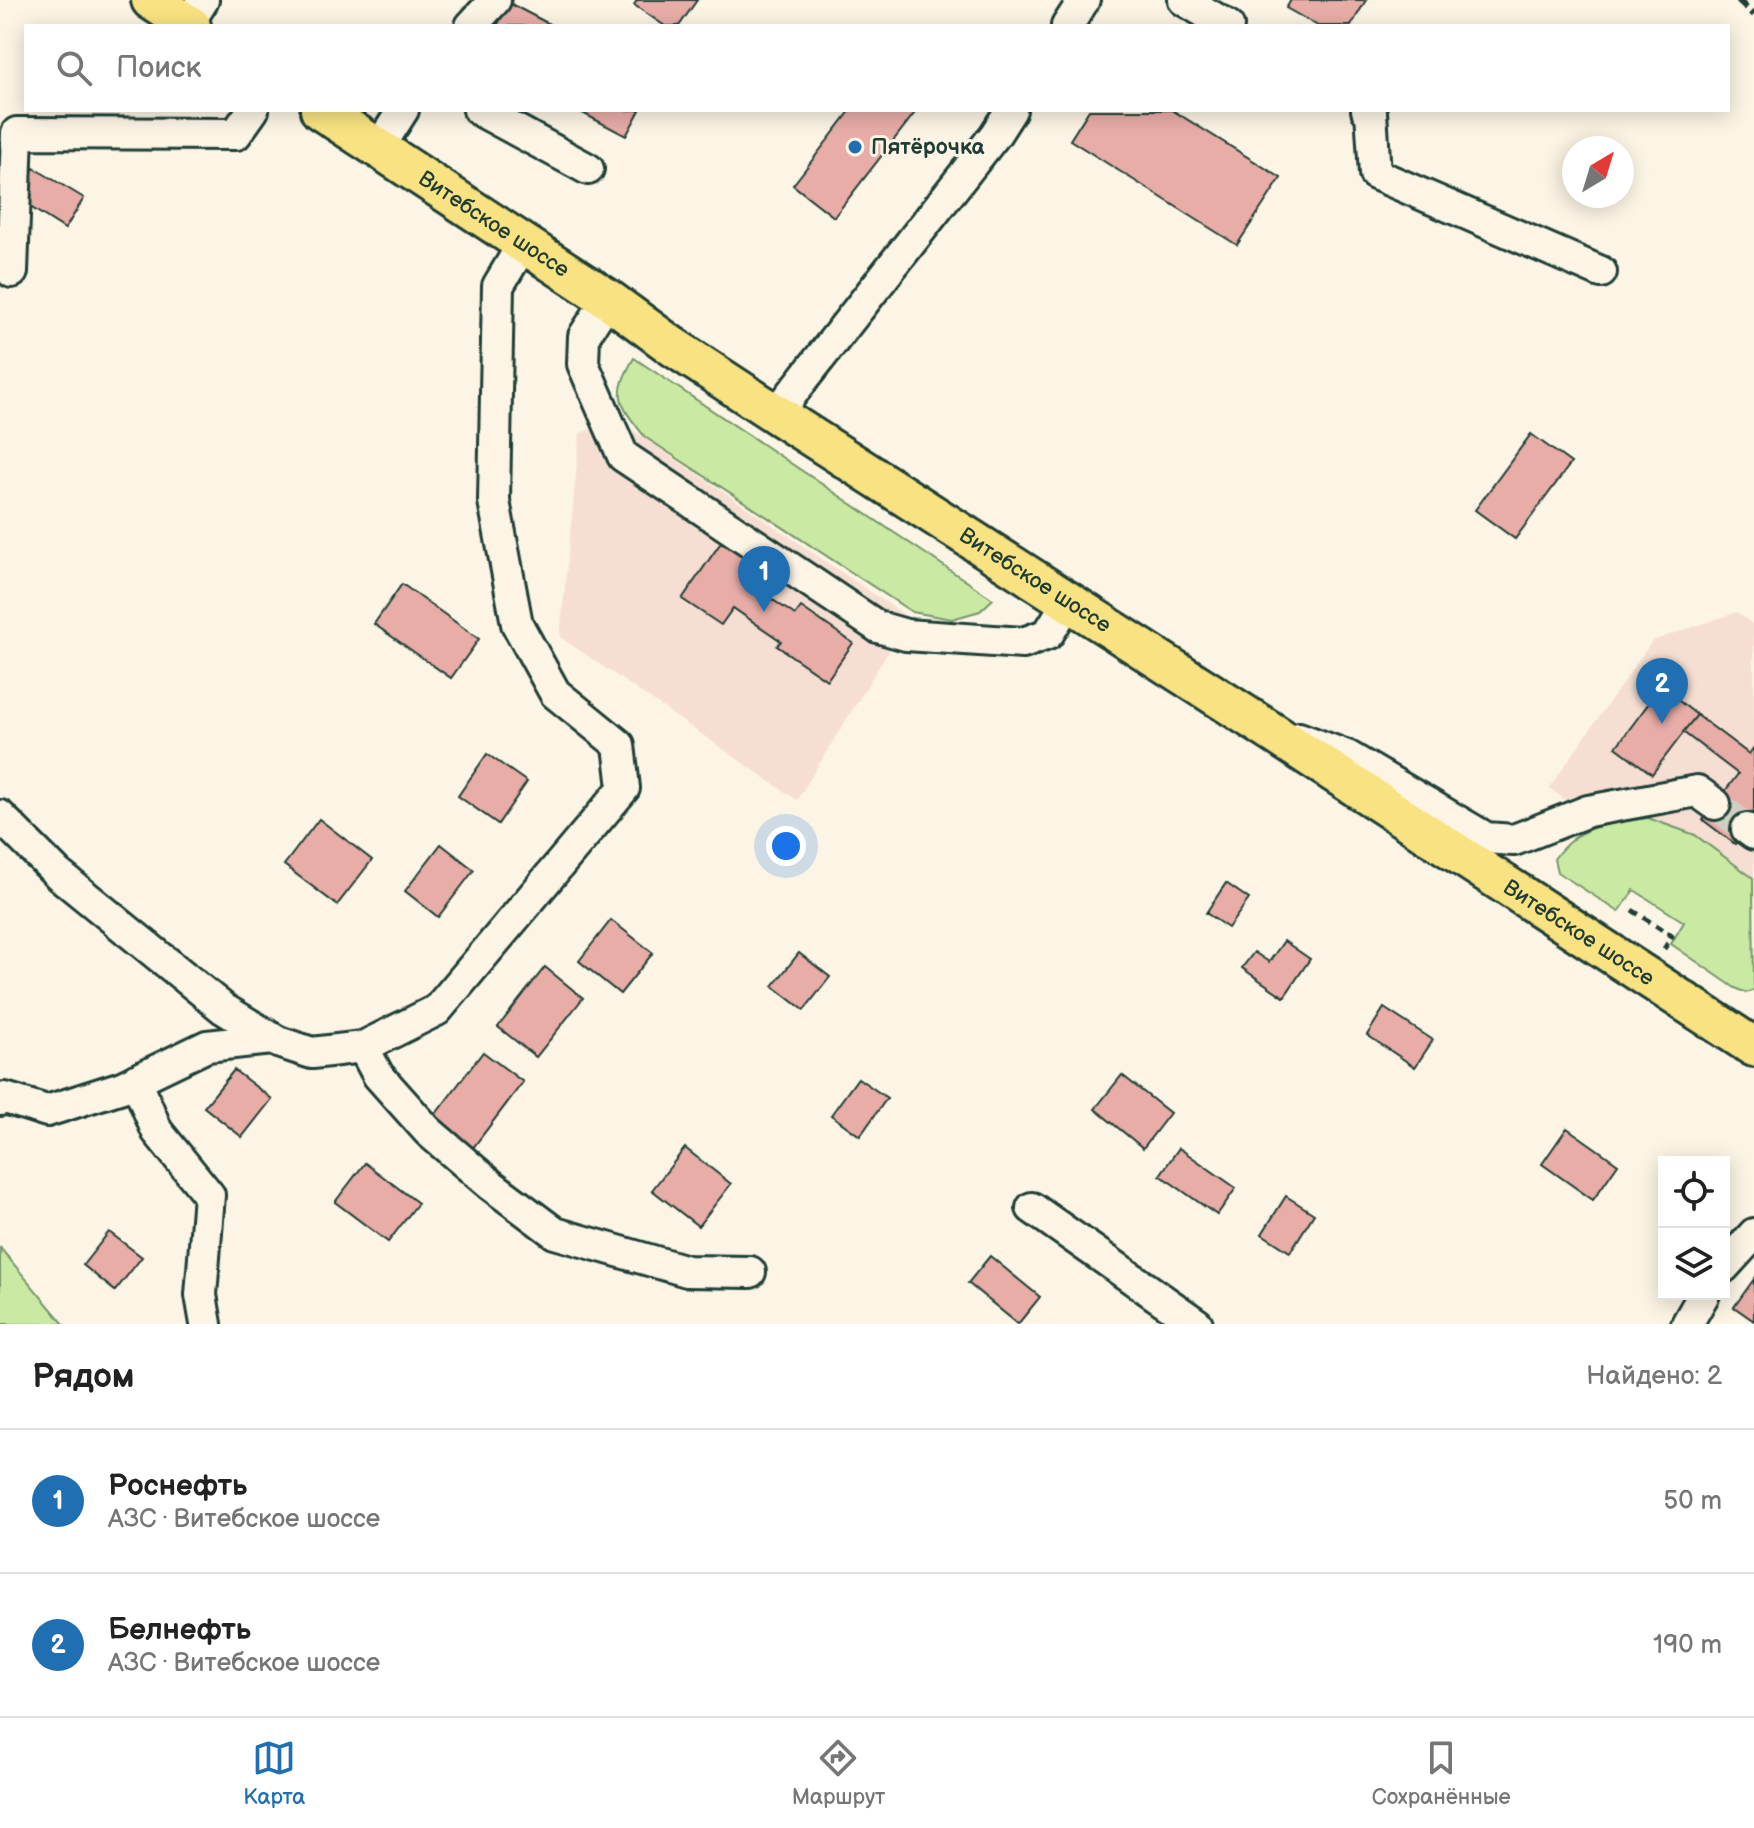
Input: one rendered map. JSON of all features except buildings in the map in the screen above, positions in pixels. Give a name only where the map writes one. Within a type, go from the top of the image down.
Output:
[{"type":"main road","points":[[151,0],[194,17]]},
{"type":"main road","name":"Витебское шоссе","points":[[323,112],[608,299],[672,346],[776,414],[1261,725],[1754,1047]]},
{"type":"street","points":[[473,24],[495,0]]},
{"type":"street","points":[[1068,24],[1084,0]]},
{"type":"street","points":[[1184,0],[1225,24]]},
{"type":"street","points":[[12,272],[17,133],[236,134],[252,112]]},
{"type":"street","points":[[378,149],[402,112]]},
{"type":"street","points":[[483,112],[588,169]]},
{"type":"street","points":[[776,414],[1010,112]]},
{"type":"street","points":[[1371,112],[1375,174],[1601,272]]},
{"type":"street","points":[[0,816],[58,874],[224,1009],[272,1039],[312,1053],[363,1047],[437,1010],[624,788],[619,745],[555,693],[517,624],[494,501],[498,286],[523,244]]},
{"type":"street","points":[[608,299],[584,336],[583,364],[623,456],[878,627],[906,635],[1023,643],[1048,634],[1068,602]]},
{"type":"street","points":[[1261,725],[1347,756],[1486,838],[1514,840],[1588,811],[1697,791],[1715,804]]},
{"type":"street","points":[[0,1100],[5,1098],[47,1111],[122,1087],[207,1046],[272,1039]]},
{"type":"street","points":[[363,1047],[378,1075],[428,1131],[491,1185],[555,1233],[687,1271],[750,1272]]},
{"type":"street","points":[[136,1080],[157,1131],[209,1195],[201,1295],[206,1324]]},
{"type":"street","points":[[1032,1208],[1197,1324]]},
{"type":"street","points":[[1730,1260],[1754,1234]]},
{"type":"street","points":[[1687,1324],[1701,1300]]},
{"type":"shaded area","points":[[618,420],[909,618],[797,800],[560,637],[580,433]]},
{"type":"shaded area","points":[[1737,612],[1754,625],[1754,881],[1648,818],[1599,825],[1549,788],[1652,641]]},
{"type":"green space","points":[[634,358],[993,599],[980,611],[952,619],[912,612],[645,437],[624,408],[622,400],[622,382]]},
{"type":"green space","points":[[1648,818],[1695,835],[1753,878],[1754,990],[1746,993],[1735,988],[1671,944],[1684,922],[1634,890],[1619,912],[1557,872],[1554,859],[1563,847],[1584,832],[1607,824]]},
{"type":"green space","points":[[1,1249],[64,1324],[0,1324]]},
{"type":"tunnel","points":[[1715,804],[1747,829]]},
{"type":"railway","points":[[1738,0],[1754,15]]},
{"type":"place","name":"Пятёрочка","points":[[855,147]]},
{"type":"place","name":"Роснефть","points":[[764,612]]},
{"type":"place","name":"Белнефть","points":[[1662,724]]}]
